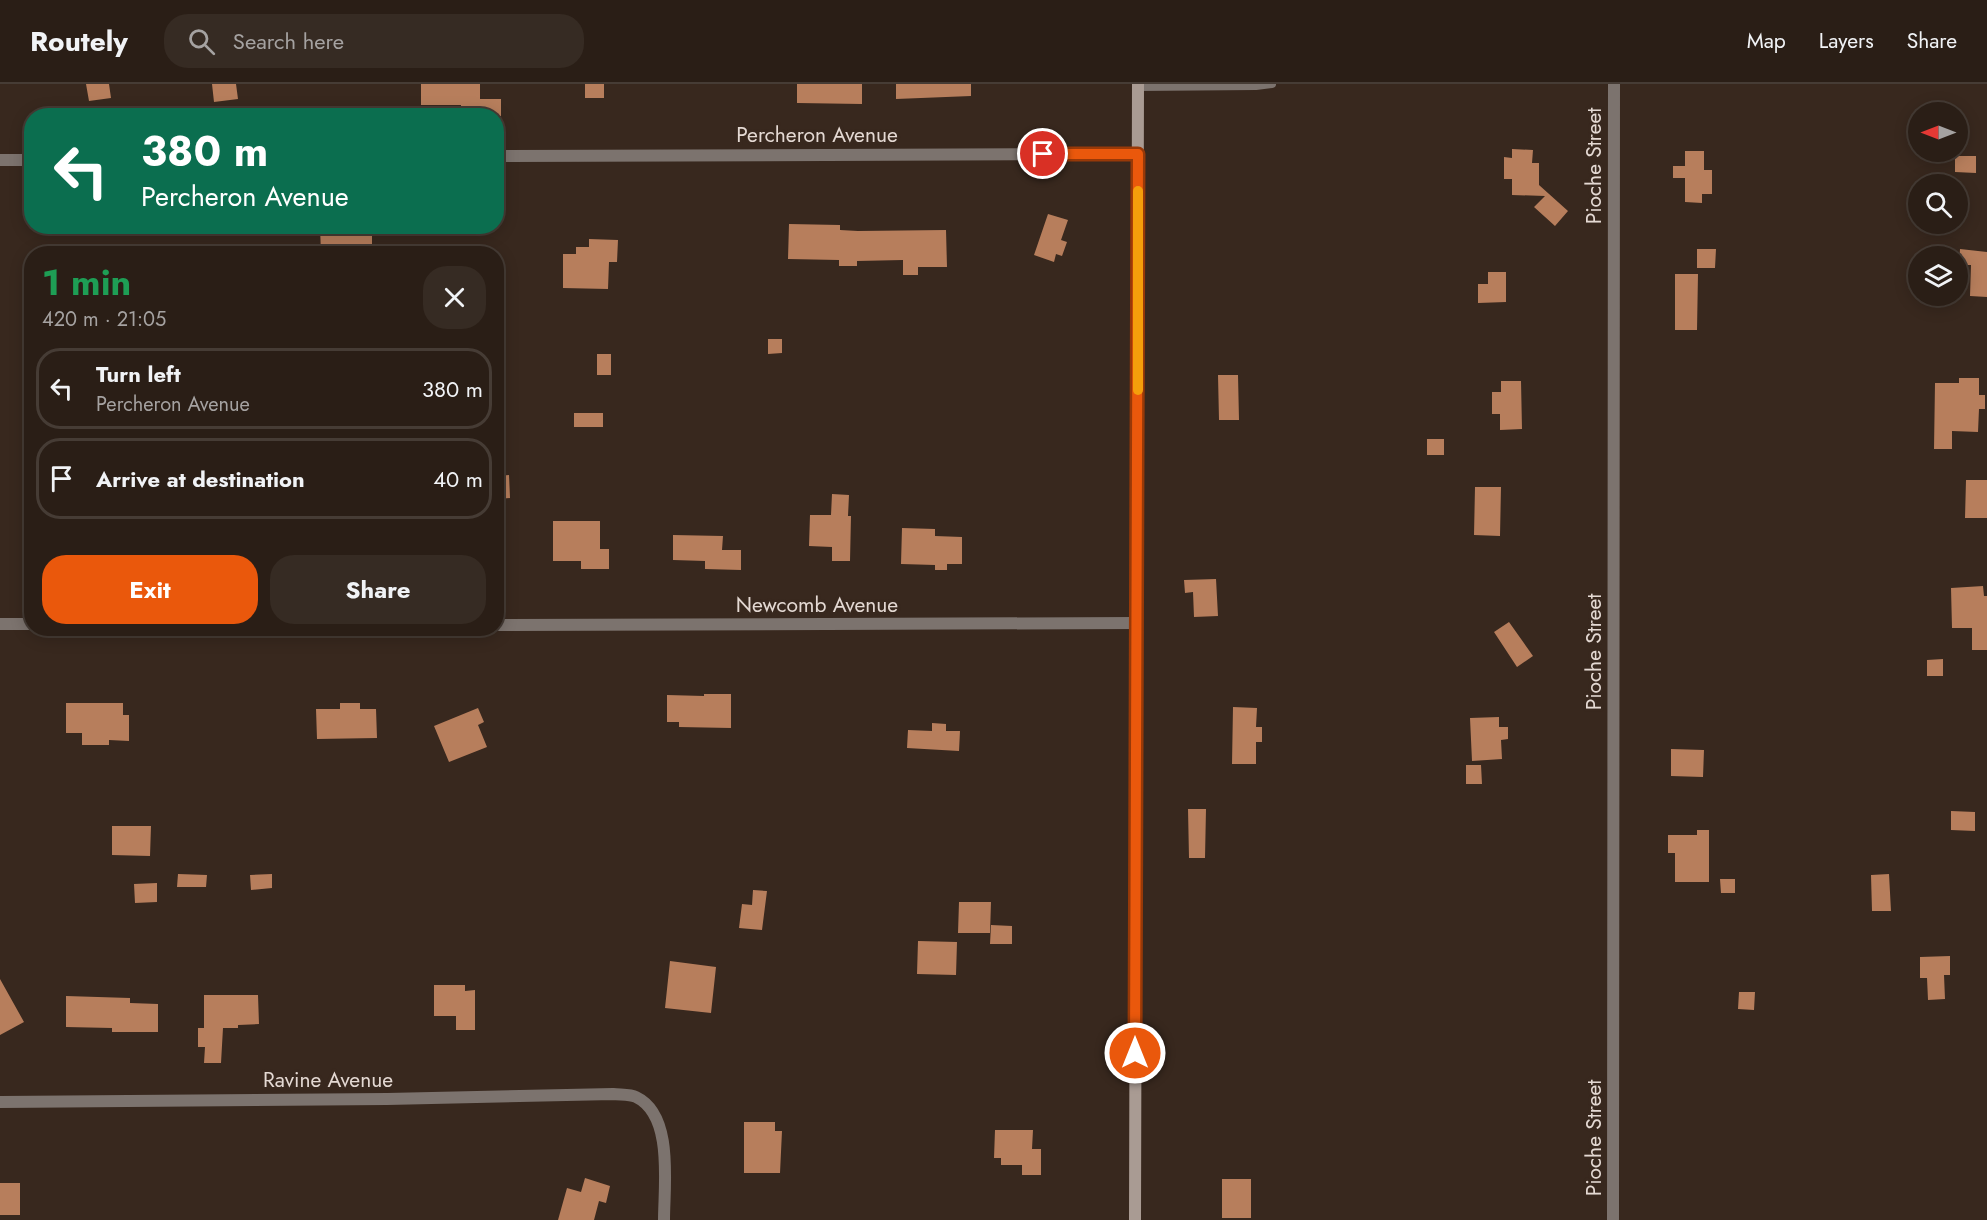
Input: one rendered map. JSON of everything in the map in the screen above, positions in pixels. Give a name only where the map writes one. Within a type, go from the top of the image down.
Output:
[{"type":"main road","points":[[1135,1220],[1138,86]]},
{"type":"street","name":"Pioche Street","points":[[1613,1220],[1614,84]]},
{"type":"street","name":"Percheron Avenue","points":[[504,156],[1138,154]]},
{"type":"street","points":[[0,160],[24,159]]},
{"type":"street","name":"Newcomb Avenue","points":[[504,626],[1137,623]]},
{"type":"street","points":[[0,624],[24,624]]},
{"type":"street","name":"Ravine Avenue","points":[[0,1102],[387,1099],[613,1094],[635,1097],[651,1109],[664,1138],[664,1220]]},
{"type":"lane","points":[[1138,86],[1272,84]]},
{"type":"building","points":[[86,84],[109,84],[111,98],[89,101]]},
{"type":"building","points":[[212,84],[236,84],[238,99],[214,102]]},
{"type":"building","points":[[421,84],[480,84],[480,99],[501,99],[501,108],[421,105]]},
{"type":"building","points":[[585,84],[604,84],[604,98],[585,98]]},
{"type":"building","points":[[797,84],[862,84],[862,104],[797,103]]},
{"type":"building","points":[[896,84],[971,84],[971,96],[896,99]]},
{"type":"building","points":[[1512,149],[1533,150],[1532,163],[1539,163],[1539,185],[1568,211],[1555,226],[1534,207],[1545,196],[1512,195],[1512,179],[1504,179],[1504,157],[1512,158]]},
{"type":"building","points":[[1685,151],[1704,151],[1704,170],[1712,170],[1712,194],[1702,194],[1702,203],[1685,202],[1685,178],[1673,178],[1673,166],[1685,166]]},
{"type":"building","points":[[1968,156],[1976,156],[1976,173],[1955,172],[1955,162],[1968,162]]},
{"type":"building","points":[[1048,214],[1068,220],[1061,240],[1067,242],[1062,256],[1056,254],[1054,262],[1034,255]]},
{"type":"building","points":[[789,224],[840,225],[840,230],[858,231],[946,230],[947,267],[918,267],[918,275],[903,275],[903,260],[857,261],[857,266],[839,266],[839,260],[788,259]]},
{"type":"building","points":[[320,234],[372,234],[372,246],[321,246]]},
{"type":"building","points":[[589,239],[618,240],[617,262],[609,262],[608,289],[563,288],[563,254],[576,254],[576,247],[589,247]]},
{"type":"building","points":[[1697,249],[1716,249],[1715,268],[1697,268]]},
{"type":"building","points":[[1968,250],[1987,252],[1987,297],[1970,296],[1971,265],[1968,265]]},
{"type":"building","points":[[1488,272],[1506,272],[1506,302],[1478,303],[1478,284],[1488,284]]},
{"type":"building","points":[[1675,274],[1698,274],[1697,330],[1675,330]]},
{"type":"building","points":[[768,339],[782,339],[782,353],[768,354]]},
{"type":"building","points":[[597,354],[611,354],[611,375],[597,375]]},
{"type":"building","points":[[1218,375],[1238,375],[1239,420],[1219,420]]},
{"type":"building","points":[[1959,378],[1979,378],[1979,395],[1985,395],[1985,409],[1979,409],[1978,432],[1952,431],[1952,449],[1934,449],[1935,383],[1959,383]]},
{"type":"building","points":[[1501,381],[1521,381],[1522,429],[1500,430],[1500,414],[1492,414],[1492,392],[1501,392]]},
{"type":"building","points":[[574,413],[603,413],[603,427],[574,427]]},
{"type":"building","points":[[1427,439],[1444,439],[1444,455],[1427,455]]},
{"type":"building","points":[[504,475],[509,475],[510,498],[504,498]]},
{"type":"building","points":[[1966,480],[1987,480],[1987,518],[1965,518]]},
{"type":"building","points":[[1475,487],[1501,487],[1500,536],[1474,535]]},
{"type":"building","points":[[832,494],[849,495],[850,561],[832,561],[832,547],[809,546],[810,515],[831,515]]},
{"type":"building","points":[[553,521],[600,521],[600,549],[609,549],[609,569],[581,569],[581,561],[553,561]]},
{"type":"building","points":[[902,528],[935,529],[935,536],[962,537],[962,564],[947,564],[947,570],[935,570],[935,565],[901,564]]},
{"type":"building","points":[[673,535],[723,536],[722,550],[741,550],[741,570],[705,569],[705,561],[673,560]]},
{"type":"building","points":[[1216,579],[1218,616],[1194,617],[1193,592],[1185,593],[1184,580]]},
{"type":"building","points":[[1983,586],[1984,596],[1987,596],[1987,650],[1972,650],[1972,628],[1952,628],[1951,588]]},
{"type":"building","points":[[1509,622],[1533,656],[1517,667],[1494,632]]},
{"type":"building","points":[[1943,659],[1943,676],[1927,676],[1927,660]]},
{"type":"building","points":[[704,694],[731,694],[731,728],[679,727],[679,722],[667,722],[667,695],[704,696]]},
{"type":"building","points":[[66,703],[123,703],[123,715],[129,715],[129,741],[109,740],[109,745],[82,745],[82,733],[66,733]]},
{"type":"building","points":[[340,703],[360,703],[360,709],[376,709],[377,738],[317,739],[316,709],[340,709]]},
{"type":"building","points":[[1233,707],[1257,708],[1256,727],[1262,727],[1262,742],[1256,742],[1256,764],[1232,764]]},
{"type":"building","points":[[478,708],[484,722],[478,725],[487,747],[449,762],[434,726]]},
{"type":"building","points":[[1499,717],[1499,727],[1508,727],[1508,739],[1501,740],[1502,759],[1472,761],[1470,718]]},
{"type":"building","points":[[932,723],[946,724],[946,731],[960,731],[959,751],[907,748],[908,730],[932,731]]},
{"type":"building","points":[[1671,749],[1704,750],[1703,777],[1671,776]]},
{"type":"building","points":[[1466,765],[1481,765],[1482,784],[1466,784]]},
{"type":"building","points":[[1188,809],[1206,809],[1205,858],[1189,858]]},
{"type":"building","points":[[1951,811],[1975,812],[1975,831],[1951,830]]},
{"type":"building","points":[[112,826],[151,826],[150,856],[112,855]]},
{"type":"building","points":[[1697,830],[1709,830],[1709,882],[1675,882],[1675,853],[1668,853],[1668,835],[1697,835]]},
{"type":"building","points":[[178,874],[207,875],[206,887],[177,887]]},
{"type":"building","points":[[272,874],[272,888],[251,890],[250,875]]},
{"type":"building","points":[[1889,874],[1891,911],[1872,911],[1871,875]]},
{"type":"building","points":[[1720,879],[1735,879],[1735,893],[1721,893]]},
{"type":"building","points":[[157,883],[157,902],[135,903],[134,884]]},
{"type":"building","points":[[753,890],[767,891],[762,930],[739,928],[742,904],[752,905]]},
{"type":"building","points":[[959,902],[991,902],[990,933],[958,933]]},
{"type":"building","points":[[991,925],[1012,926],[1012,944],[990,944]]},
{"type":"building","points":[[918,941],[957,942],[956,975],[917,974]]},
{"type":"building","points":[[1950,956],[1950,975],[1944,975],[1945,999],[1928,1000],[1927,978],[1920,978],[1920,957]]},
{"type":"building","points":[[670,961],[716,967],[711,1013],[665,1008]]},
{"type":"building","points":[[0,979],[24,1022],[0,1035]]},
{"type":"building","points":[[434,985],[465,985],[465,991],[475,990],[475,1030],[456,1030],[456,1016],[434,1016]]},
{"type":"building","points":[[1739,992],[1755,992],[1754,1010],[1738,1009]]},
{"type":"building","points":[[204,995],[258,995],[259,1024],[223,1028],[221,1063],[204,1063],[205,1047],[198,1047],[198,1028],[204,1028]]},
{"type":"building","points":[[66,996],[130,998],[130,1003],[158,1004],[158,1032],[112,1032],[112,1028],[66,1027]]},
{"type":"building","points":[[744,1122],[775,1122],[775,1131],[782,1131],[780,1173],[744,1173]]},
{"type":"building","points":[[995,1130],[1033,1130],[1032,1149],[1041,1149],[1041,1175],[1022,1175],[1022,1165],[1001,1165],[1001,1158],[994,1158]]},
{"type":"building","points":[[585,1178],[610,1186],[606,1203],[599,1201],[594,1220],[558,1220],[567,1188],[581,1192]]},
{"type":"building","points":[[1222,1179],[1251,1179],[1251,1218],[1222,1218]]},
{"type":"building","points":[[0,1183],[20,1183],[20,1215],[0,1215]]},
{"type":"slow traffic","points":[[1138,191],[1138,390]]},
{"type":"route","points":[[1043,154],[1138,154],[1135,1053]]}]
